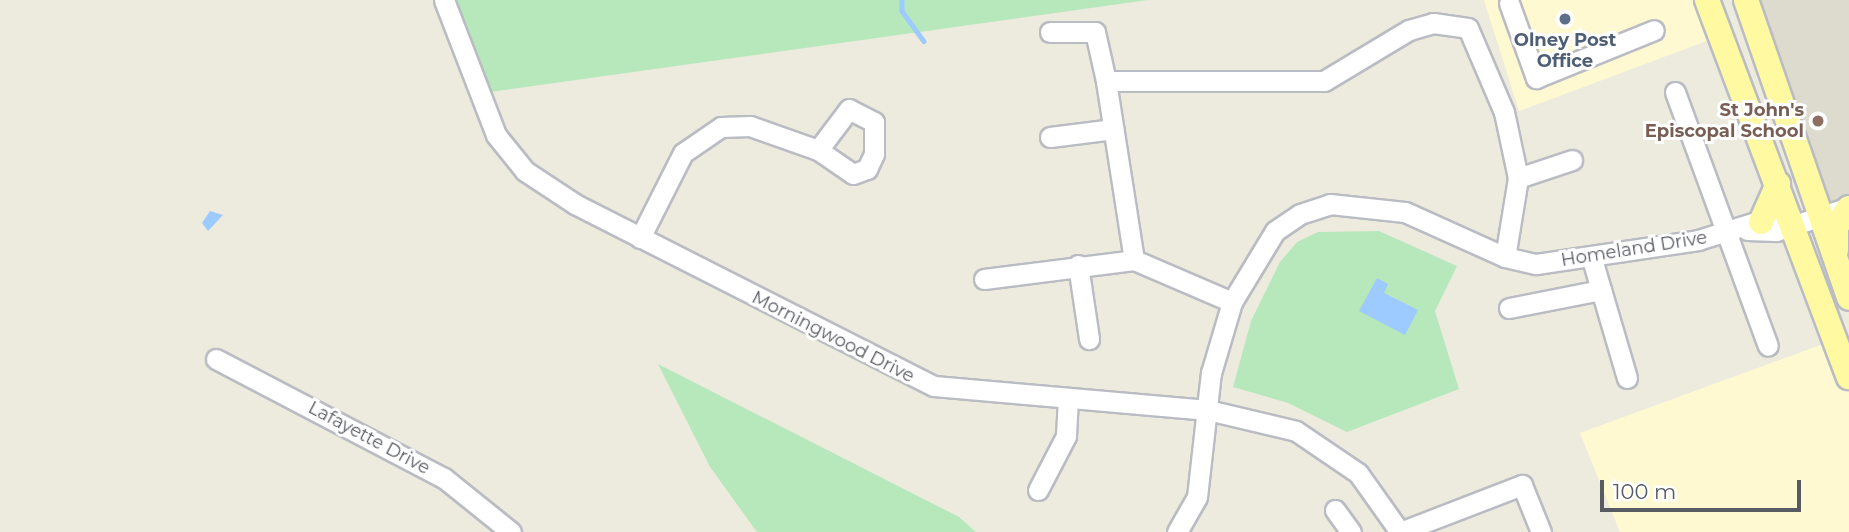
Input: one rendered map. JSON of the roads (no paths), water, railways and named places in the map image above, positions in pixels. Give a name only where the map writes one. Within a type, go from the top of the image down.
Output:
[{"type":"main road","points":[[1707,0],[1849,377]]},
{"type":"main road","points":[[1746,0],[1849,298]]},
{"type":"main road","points":[[1744,229],[1778,184]]},
{"type":"main road","points":[[1836,261],[1836,226],[1849,208]]},
{"type":"street","name":"Morningwood Drive","points":[[444,0],[476,94],[506,151],[554,192],[905,376],[958,391],[1208,410],[1263,420],[1328,448],[1358,473],[1400,532]]},
{"type":"street","points":[[1509,3],[1536,78],[1654,30]]},
{"type":"street","points":[[1106,81],[1324,81],[1409,30],[1454,24],[1478,38],[1518,178],[1505,257]]},
{"type":"street","points":[[1050,32],[1095,32],[1106,81],[1134,260]]},
{"type":"street","points":[[1675,92],[1744,229],[1768,346]]},
{"type":"street","points":[[640,238],[683,153],[721,127],[750,126],[818,150]]},
{"type":"street","points":[[1050,137],[1113,130]]},
{"type":"street","points":[[1518,178],[1572,160]]},
{"type":"street","name":"Homeland Drive","points":[[1177,532],[1197,497],[1211,373],[1232,302],[1275,231],[1330,204],[1405,212],[1505,257],[1536,264],[1592,259],[1849,208]]},
{"type":"street","points":[[1592,259],[1627,377]]},
{"type":"street","points":[[984,279],[1134,260],[1232,302]]},
{"type":"street","points":[[1078,265],[1089,339]]},
{"type":"street","points":[[1509,308],[1601,289]]},
{"type":"street","name":"Lafayette Drive","points":[[216,359],[444,478],[511,532]]},
{"type":"street","points":[[1038,490],[1066,436],[1068,401]]},
{"type":"street","points":[[1400,532],[1522,485],[1541,532]]},
{"type":"street","points":[[1335,510],[1352,532]]},
{"type":"water","points":[[210,211],[223,215],[208,231],[202,223]]},
{"type":"water","points":[[1377,278],[1388,284],[1384,293],[1418,310],[1405,335],[1359,311]]},
{"type":"waterway","points":[[902,0],[902,11],[924,41]]},
{"type":"place","name":"Olney Post Office","points":[[1565,19]]},
{"type":"place","name":"St John's Episcopal School","points":[[1818,121]]}]
